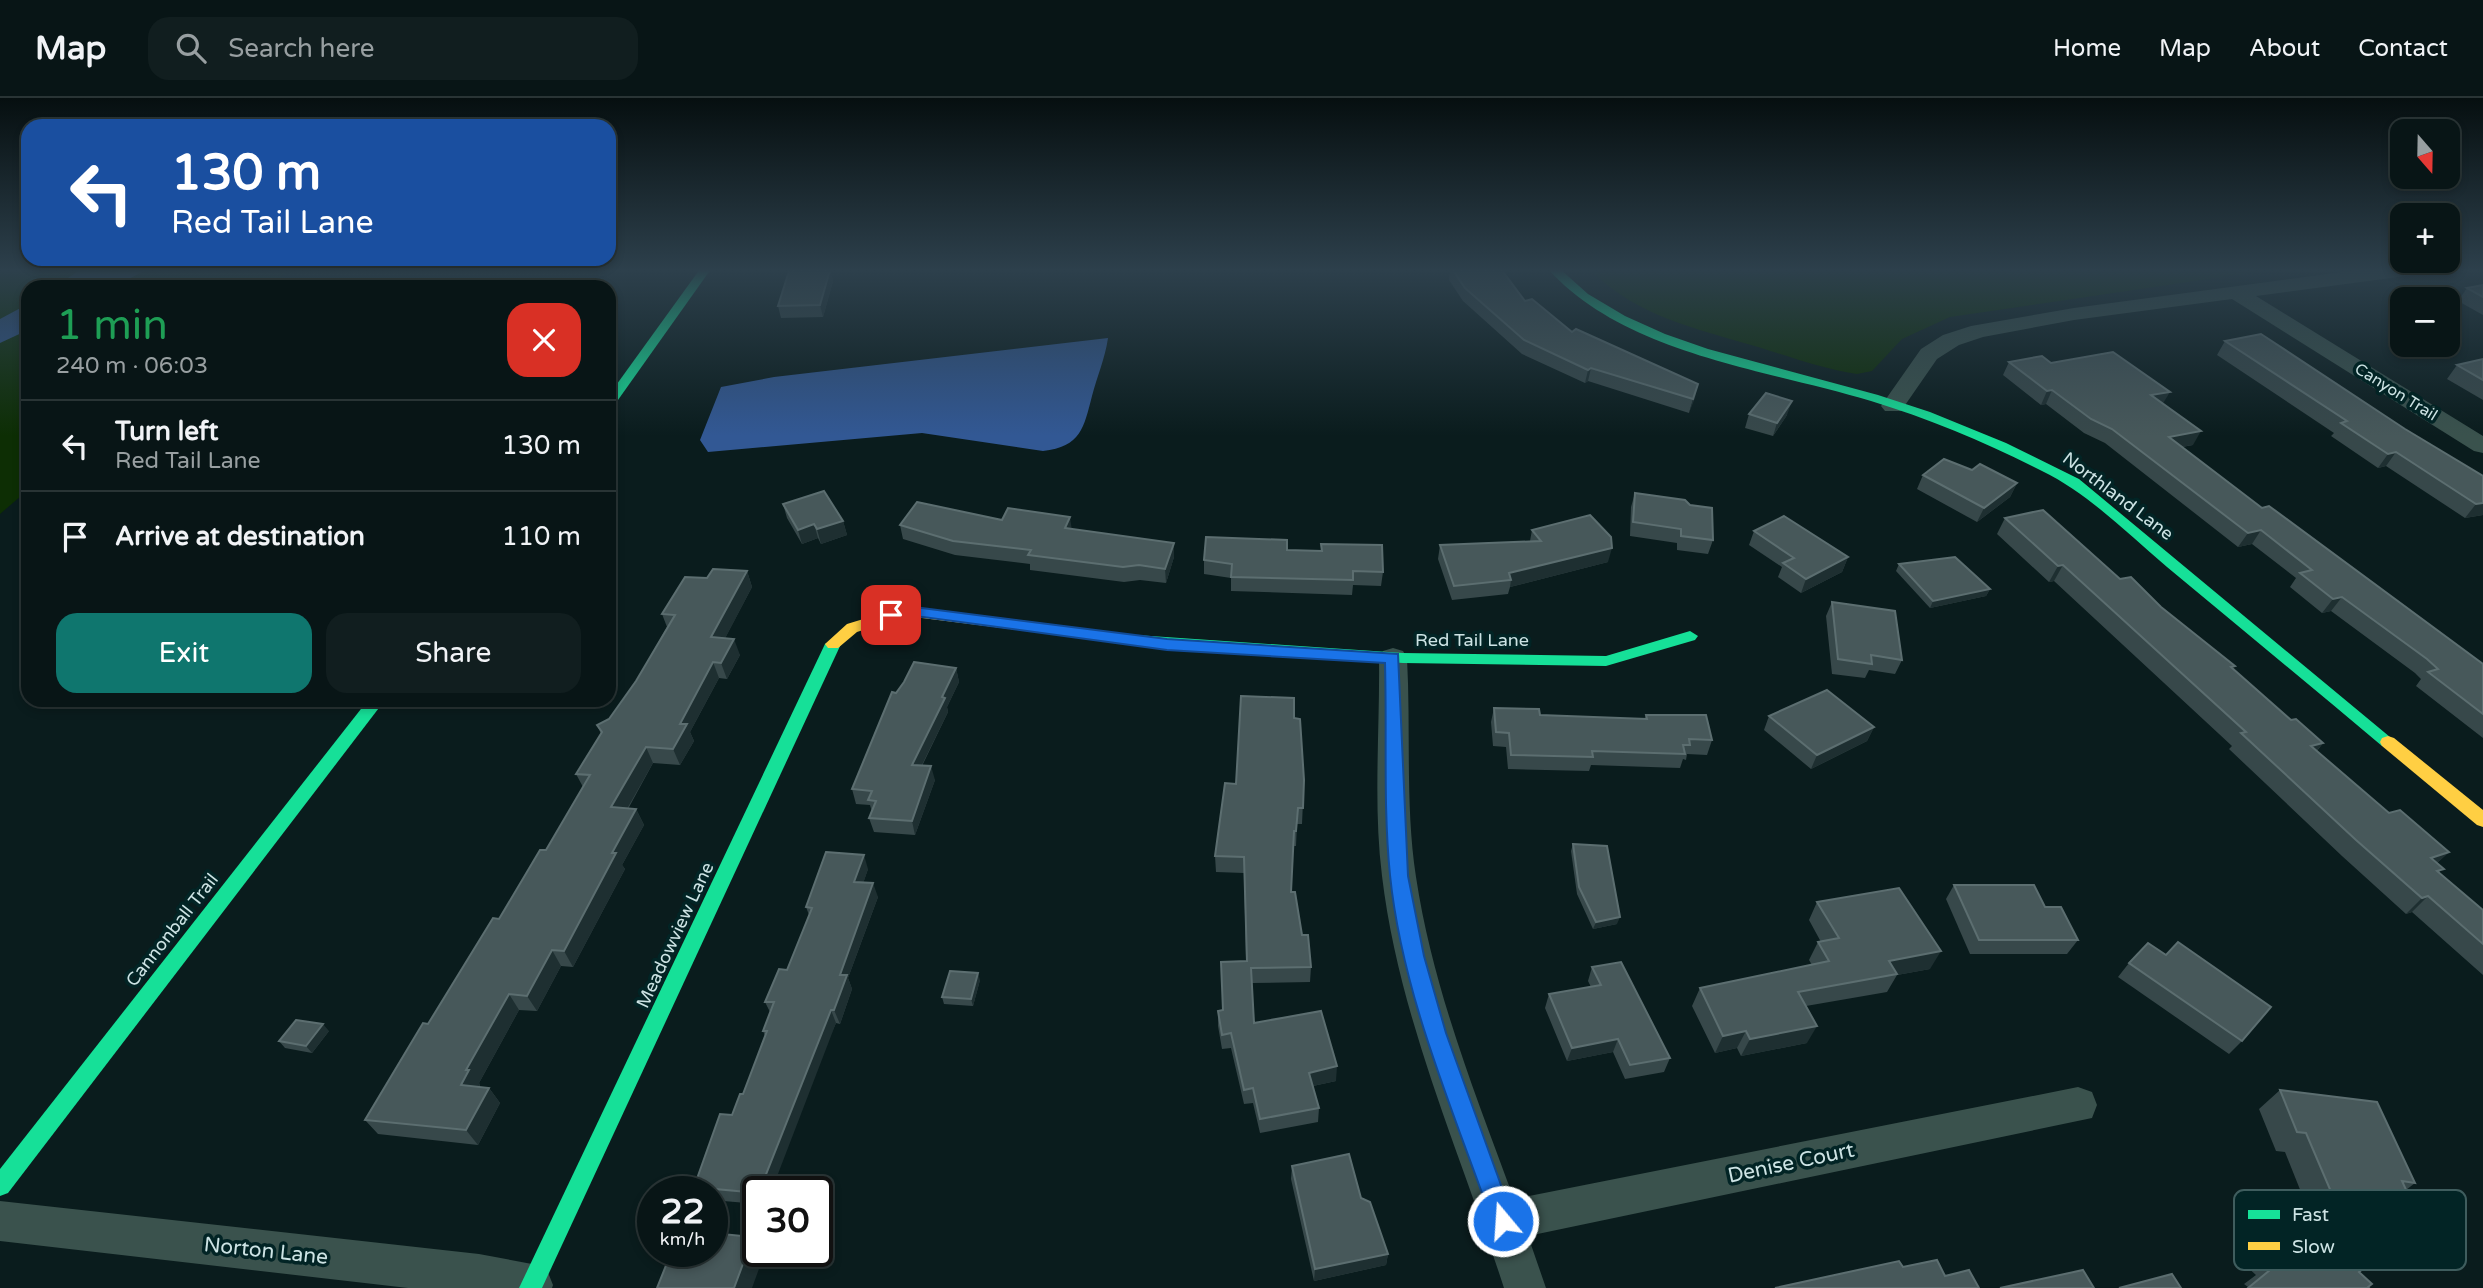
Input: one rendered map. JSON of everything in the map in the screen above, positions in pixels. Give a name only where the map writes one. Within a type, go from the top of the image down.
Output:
[{"type":"street","points":[[616,394],[666,325]]},
{"type":"street","name":"Northland Lane","points":[[1628,325],[1671,341],[1893,406],[1988,438],[2032,457],[2074,482],[2483,820]]},
{"type":"street","points":[[1893,406],[1929,354],[1951,340],[1979,331],[2015,325]]},
{"type":"street","name":"Canyon Trail","points":[[2287,325],[2483,446]]},
{"type":"street","name":"Red Tail Lane","points":[[875,619],[915,612],[1167,644],[1393,658],[1606,661],[1690,636]]},
{"type":"street","name":"Meadowview Lane","points":[[531,1286],[835,639],[852,628],[875,619]]},
{"type":"street","points":[[1393,658],[1399,876],[1415,956],[1436,1033],[1525,1288]]},
{"type":"street","name":"Cannonball Trail","points":[[0,1186],[372,707]]},
{"type":"street","name":"Denise Court","points":[[1503,1221],[2078,1105]]},
{"type":"street","name":"Norton Lane","points":[[0,1221],[479,1276],[531,1286]]},
{"type":"green space","points":[[0,325],[21,325],[21,496],[0,514]]},
{"type":"green space","points":[[1683,325],[1934,325],[1902,339],[1872,371],[1857,374]]},
{"type":"water","points":[[0,325],[21,325],[21,333],[0,343]]},
{"type":"water","points":[[1108,338],[1083,426],[1073,440],[1056,449],[1043,451],[922,433],[708,452],[700,440],[721,387],[774,377]]},
{"type":"building","points":[[1506,325],[1563,325],[1572,332],[1576,329],[1698,384],[1693,399],[1591,368],[1588,370],[1524,340]]},
{"type":"building","points":[[2261,334],[2405,429],[2483,476],[2483,503],[2476,504],[2396,452],[2388,454],[2341,423],[2347,421],[2225,341]]},
{"type":"building","points":[[2113,352],[2170,392],[2151,395],[2201,431],[2169,437],[2262,508],[2269,506],[2483,664],[2483,714],[2428,672],[2438,669],[2427,659],[2342,597],[2333,599],[2300,573],[2312,570],[2261,530],[2248,533],[2112,429],[2091,419],[2052,390],[2047,391],[2009,362],[2042,356],[2051,363]]},
{"type":"building","points":[[2483,359],[2483,380],[2457,365]]},
{"type":"building","points":[[1766,393],[1792,401],[1777,423],[1749,414]]},
{"type":"building","points":[[1944,459],[1972,470],[1980,464],[2017,483],[1984,508],[1923,475]]},
{"type":"building","points":[[824,491],[843,521],[817,529],[814,524],[798,530],[783,504]]},
{"type":"building","points":[[1635,493],[1685,500],[1690,505],[1712,508],[1713,540],[1681,536],[1681,529],[1633,522]]},
{"type":"building","points":[[917,502],[1002,520],[1008,508],[1070,517],[1065,528],[1174,543],[1165,569],[1139,565],[1123,567],[1028,555],[1031,550],[953,541],[900,525]]},
{"type":"building","points":[[2043,510],[2120,579],[2131,577],[2161,607],[2235,666],[2231,667],[2291,720],[2296,719],[2323,743],[2311,746],[2389,813],[2400,810],[2449,852],[2431,858],[2444,869],[2437,871],[2483,910],[2483,944],[2428,896],[2422,898],[2356,840],[2241,733],[2246,732],[2063,565],[2058,566],[2005,518]]},
{"type":"building","points":[[1590,515],[1611,537],[1612,548],[1509,573],[1511,580],[1454,586],[1440,545],[1541,541],[1532,530]]},
{"type":"building","points":[[1784,516],[1848,557],[1806,579],[1783,563],[1794,558],[1754,531]]},
{"type":"building","points":[[1206,537],[1287,540],[1287,550],[1322,551],[1321,544],[1382,545],[1383,572],[1353,571],[1353,580],[1231,577],[1232,564],[1204,560]]},
{"type":"building","points":[[1955,557],[1990,589],[1933,601],[1899,564]]},
{"type":"building","points":[[713,569],[747,571],[711,637],[734,639],[721,663],[713,662],[680,724],[687,724],[673,749],[646,747],[611,807],[636,809],[564,951],[552,950],[527,996],[509,994],[466,1070],[469,1070],[461,1085],[489,1088],[466,1130],[365,1120],[423,1023],[428,1024],[493,918],[499,919],[540,850],[546,850],[590,775],[576,774],[602,732],[597,725],[609,719],[636,681],[675,615],[662,614],[685,577],[707,578]]},
{"type":"building","points":[[1832,602],[1895,611],[1902,660],[1871,655],[1872,664],[1838,659]]},
{"type":"building","points":[[914,662],[956,668],[942,697],[945,698],[912,765],[931,766],[912,821],[869,818],[876,801],[868,800],[872,791],[852,789],[892,692],[896,693]]},
{"type":"building","points":[[1827,690],[1874,727],[1817,755],[1769,716]]},
{"type":"building","points":[[1241,696],[1294,698],[1294,718],[1300,719],[1304,780],[1303,808],[1298,808],[1294,831],[1291,892],[1295,892],[1302,935],[1308,935],[1311,967],[1251,968],[1254,1023],[1321,1011],[1337,1066],[1309,1073],[1319,1108],[1260,1119],[1253,1088],[1244,1090],[1231,1033],[1222,1035],[1218,1011],[1223,1010],[1221,962],[1247,961],[1244,857],[1215,856],[1225,783],[1236,784]]},
{"type":"building","points":[[1494,708],[1539,709],[1540,715],[1647,719],[1646,715],[1706,715],[1712,740],[1689,739],[1690,745],[1683,745],[1685,754],[1592,751],[1593,757],[1511,755],[1509,733],[1496,732]]},
{"type":"building","points":[[1573,844],[1607,846],[1620,917],[1596,922],[1579,887]]},
{"type":"building","points":[[826,852],[864,855],[854,882],[873,883],[840,975],[847,975],[834,1010],[831,1010],[765,1176],[742,1176],[742,1192],[728,1190],[728,1176],[698,1176],[720,1114],[732,1115],[740,1094],[743,1094],[767,1031],[763,1031],[774,1002],[765,1002],[779,969],[787,970],[812,908],[806,907]]},
{"type":"building","points":[[1954,885],[2034,885],[2045,907],[2061,907],[2078,940],[1979,940]]},
{"type":"building","points":[[1899,888],[1941,951],[1889,961],[1897,974],[1798,992],[1817,1026],[1750,1039],[1746,1031],[1723,1036],[1700,988],[1829,961],[1818,942],[1839,938],[1817,902]]},
{"type":"building","points":[[2178,942],[2271,1007],[2242,1041],[2129,963],[2148,943],[2166,955]]},
{"type":"building","points":[[1621,962],[1670,1058],[1630,1065],[1618,1039],[1572,1048],[1549,994],[1601,985],[1592,967]]},
{"type":"building","points":[[950,971],[978,973],[971,999],[942,997]]},
{"type":"building","points":[[296,1020],[323,1024],[306,1046],[279,1041]]},
{"type":"building","points":[[2280,1090],[2377,1102],[2415,1183],[2402,1181],[2406,1190],[2330,1190],[2306,1133],[2297,1132]]},
{"type":"building","points":[[1349,1154],[1361,1198],[1370,1202],[1388,1254],[1315,1269],[1292,1166]]},
{"type":"building","points":[[728,1235],[742,1236],[742,1267],[734,1288],[657,1288],[665,1267],[728,1267]]},
{"type":"building","points":[[1937,1260],[1945,1276],[1969,1270],[1979,1288],[1775,1288],[1899,1261],[1903,1267]]},
{"type":"building","points":[[2083,1270],[2094,1288],[2000,1288]]},
{"type":"building","points":[[2270,1270],[2362,1270],[2359,1272],[2372,1284],[2369,1288],[2248,1288]]},
{"type":"building","points":[[2172,1274],[2181,1288],[2119,1288]]},
{"type":"traffic: fast","points":[[616,394],[666,325]]},
{"type":"traffic: fast","points":[[1633,325],[1703,352],[1874,398],[1926,415],[2026,457],[2074,482],[2388,742]]},
{"type":"traffic: fast","points":[[1136,640],[1403,658],[1606,661],[1690,636]]},
{"type":"traffic: fast","points":[[530,1288],[833,644]]},
{"type":"traffic: fast","points":[[0,1186],[372,707]]},
{"type":"traffic: slow","points":[[833,644],[852,628],[906,611],[1136,640]]},
{"type":"traffic: slow","points":[[2388,742],[2483,820]]},
{"type":"route","points":[[891,615],[906,611],[923,612],[1167,644],[1393,658],[1399,876],[1415,956],[1436,1033],[1503,1221]]}]
